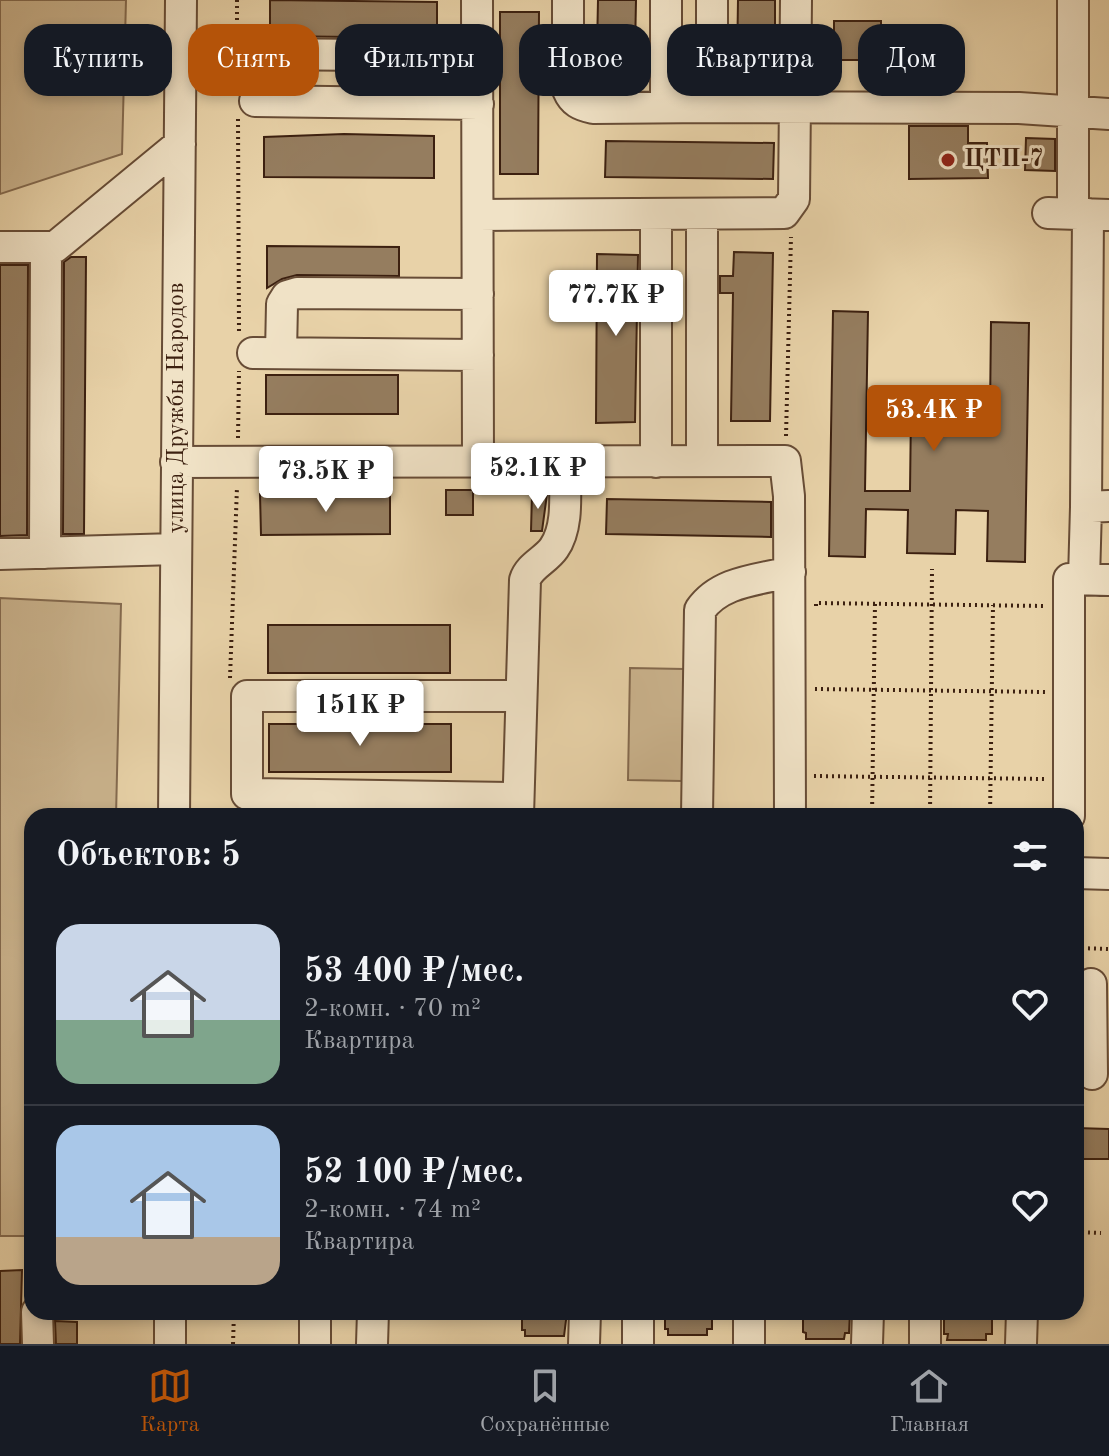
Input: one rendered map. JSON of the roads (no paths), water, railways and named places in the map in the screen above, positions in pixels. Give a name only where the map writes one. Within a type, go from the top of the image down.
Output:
[{"type":"street","name":"улица Дружбы Народов","points":[[174,808],[181,0]]},
{"type":"street","points":[[477,0],[477,24]]},
{"type":"street","points":[[568,0],[568,90],[572,100],[593,108],[1019,108],[1109,114]]},
{"type":"street","points":[[666,0],[666,107]]},
{"type":"street","points":[[712,0],[712,107]]},
{"type":"street","points":[[478,215],[784,213],[794,199],[796,0]]},
{"type":"street","points":[[1073,0],[1073,112],[1097,506],[1084,579],[1105,580]]},
{"type":"street","points":[[478,96],[478,462]]},
{"type":"street","points":[[244,103],[478,104]]},
{"type":"street","points":[[0,247],[55,247],[180,144]]},
{"type":"street","points":[[656,215],[656,462]]},
{"type":"street","points":[[702,215],[702,461]]},
{"type":"street","points":[[45,553],[46,247]]},
{"type":"street","points":[[478,294],[297,293],[287,296],[253,352],[478,355]]},
{"type":"street","points":[[176,462],[785,461],[789,496],[790,808]]},
{"type":"street","points":[[521,696],[247,696],[247,794],[334,806],[518,807],[525,580],[527,573],[554,548],[561,534],[565,462]]},
{"type":"street","points":[[0,554],[176,549]]},
{"type":"street","points":[[697,808],[700,610],[710,596],[723,588],[790,572]]},
{"type":"street","points":[[1069,808],[1069,579],[1105,580]]},
{"type":"street","points":[[1084,873],[1109,874]]},
{"type":"street","points":[[1092,984],[1092,1074]]},
{"type":"street","points":[[37,1320],[38,1344]]},
{"type":"street","points":[[170,1320],[170,1344]]},
{"type":"street","points":[[315,1320],[315,1344]]},
{"type":"street","points":[[372,1344],[373,1320]]},
{"type":"street","points":[[584,1344],[585,1320]]},
{"type":"street","points":[[638,1320],[638,1344]]},
{"type":"street","points":[[749,1320],[749,1344]]},
{"type":"street","points":[[867,1344],[868,1320]]},
{"type":"street","points":[[925,1320],[925,1344]]},
{"type":"street","points":[[1021,1344],[1022,1320]]},
{"type":"place","name":"ЦТП-7","points":[[948,160]]}]
